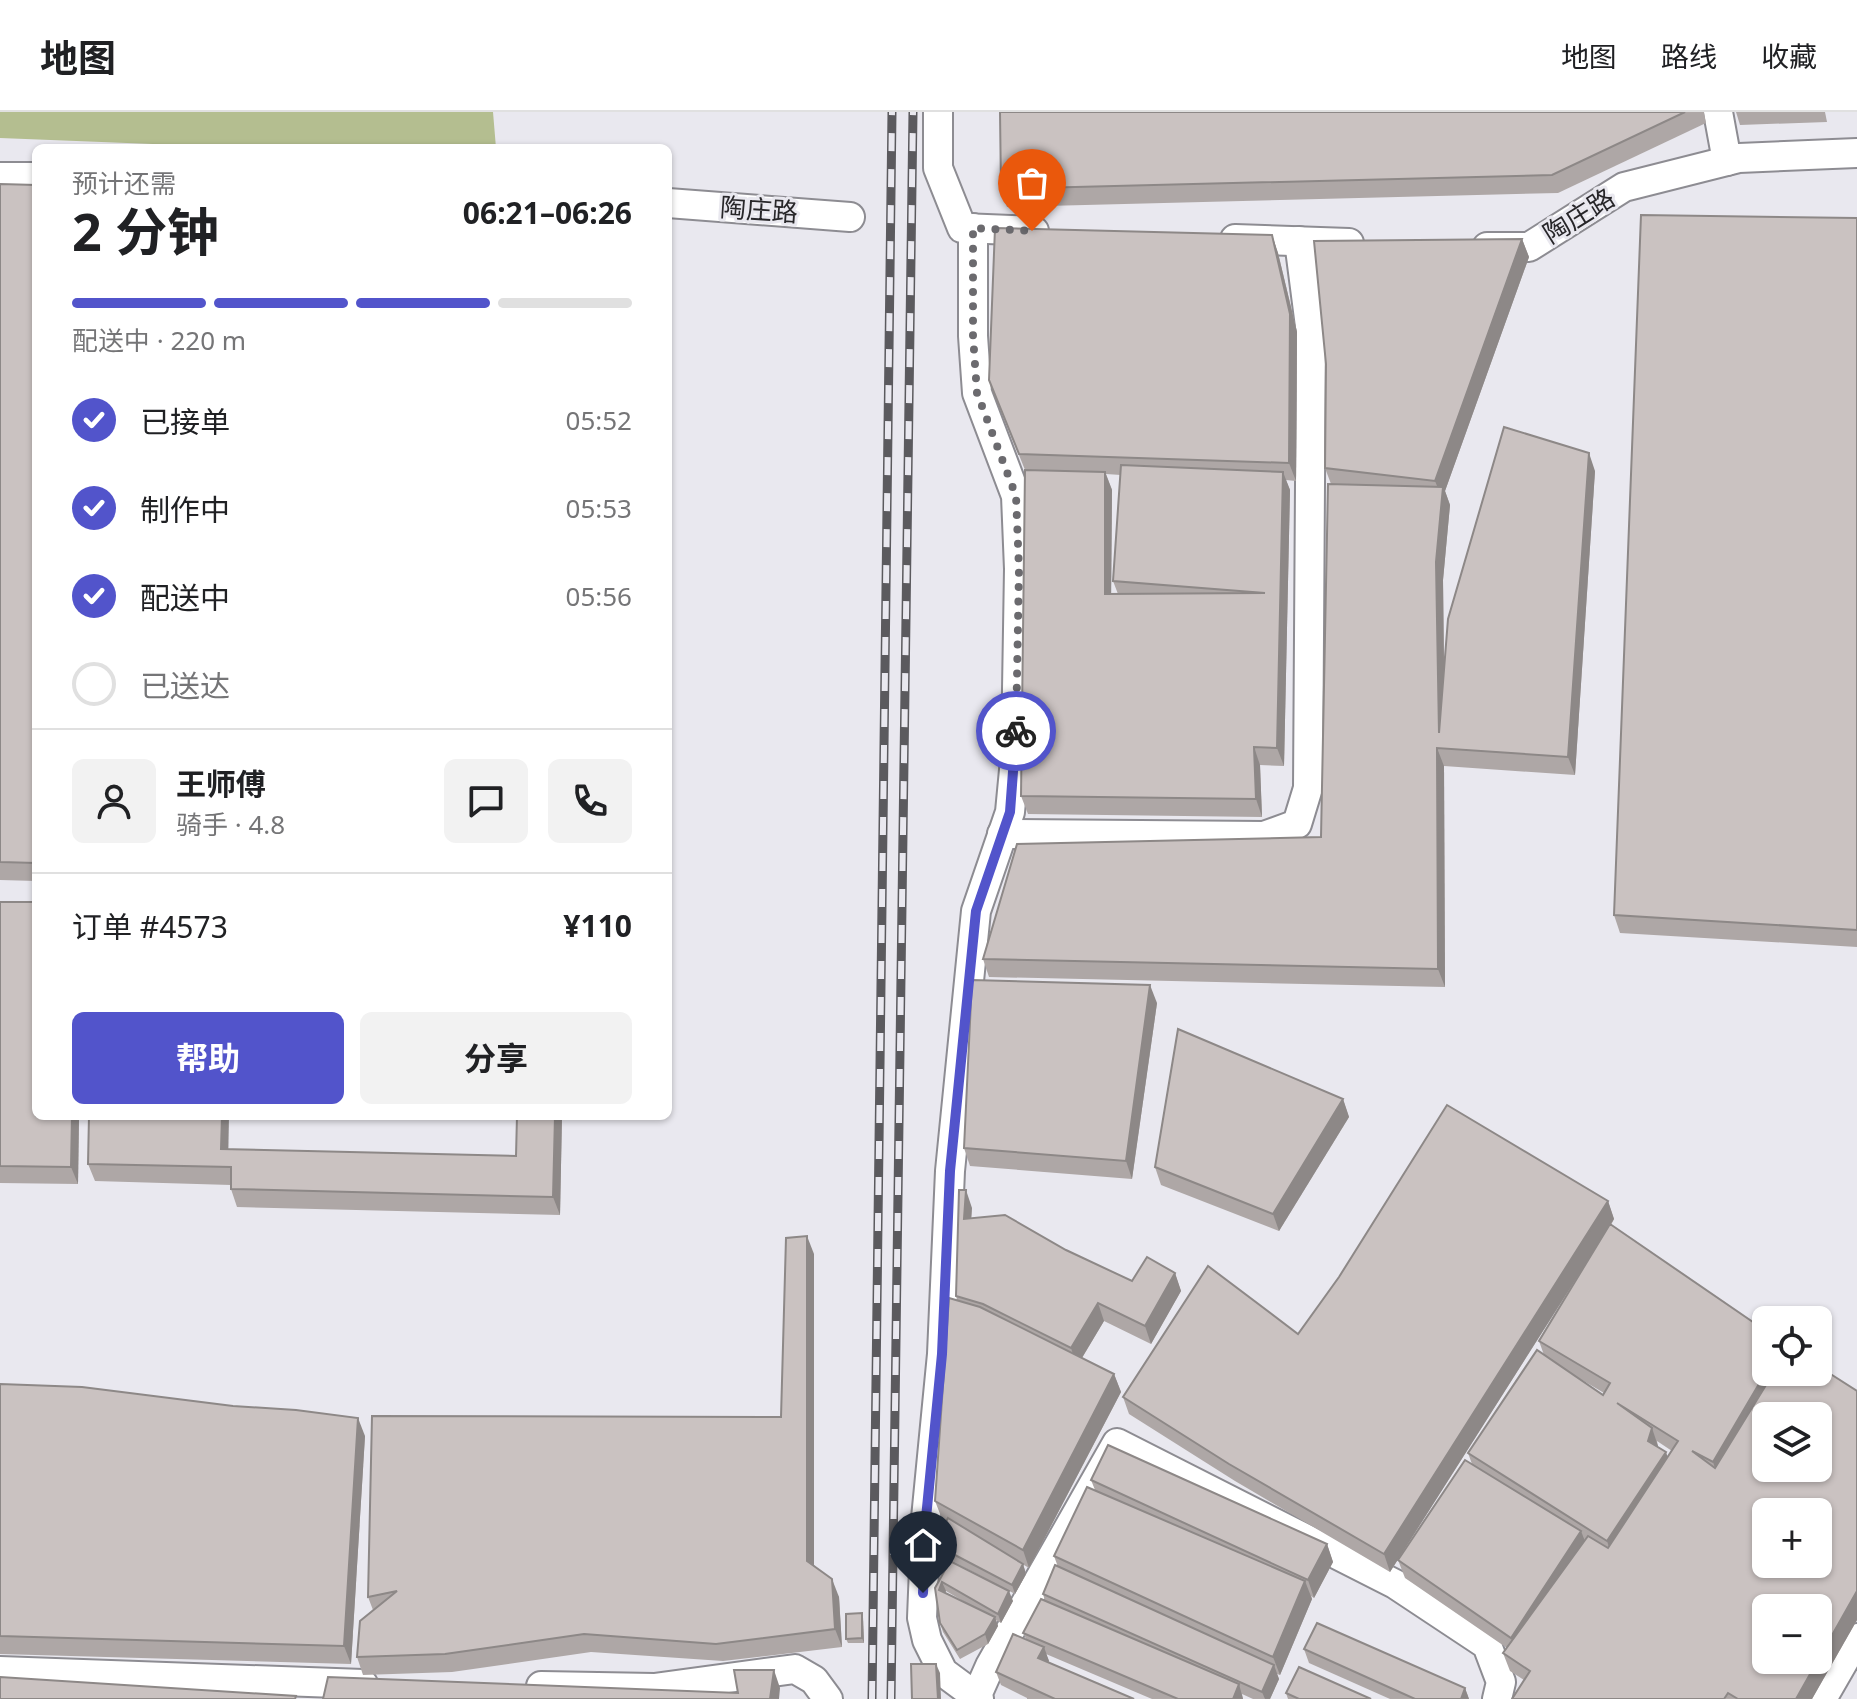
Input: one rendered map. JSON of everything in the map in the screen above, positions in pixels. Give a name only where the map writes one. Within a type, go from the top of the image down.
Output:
[{"type":"street","points":[[938,112],[938,168],[968,228],[977,393],[1016,496],[1018,540],[1016,749],[1010,812],[976,911],[950,1171],[942,1354],[926,1518],[922,1618],[927,1640],[943,1672],[978,1696],[990,1666],[1117,1443],[1395,1584],[1487,1645],[1501,1682],[1497,1699]]},
{"type":"street","points":[[1718,112],[1727,161]]},
{"type":"street","name":"陶庄路","points":[[1468,247],[1529,247],[1624,187],[1739,158],[1857,153]]},
{"type":"street","points":[[0,177],[32,177]]},
{"type":"street","name":"陶庄路","points":[[672,203],[850,217]]},
{"type":"street","points":[[968,228],[1066,232]]},
{"type":"street","points":[[1206,238],[1376,245]]},
{"type":"street","points":[[1002,834],[1264,836],[1297,824],[1308,788],[1311,334],[1299,241]]},
{"type":"street","points":[[1822,1699],[1857,1638]]},
{"type":"street","points":[[513,1686],[654,1688],[795,1669],[814,1680],[828,1699]]},
{"type":"street","points":[[0,1671],[387,1685]]},
{"type":"green space","points":[[0,112],[493,112],[496,144],[152,144],[0,138]]},
{"type":"building","points":[[1000,112],[1685,112],[1552,175],[1001,189]]},
{"type":"building","points":[[0,184],[32,185],[32,863],[0,862]]},
{"type":"building","points":[[1641,215],[1857,218],[1857,930],[1614,915]]},
{"type":"building","points":[[995,228],[1272,235],[1290,314],[1289,463],[1019,454],[989,380]]},
{"type":"building","points":[[1522,239],[1435,481],[1325,468],[1326,364],[1314,241]]},
{"type":"building","points":[[1504,427],[1589,453],[1568,757],[1437,748],[1438,969],[983,959],[1017,844],[1321,837],[1328,484],[1443,487],[1436,562],[1439,733],[1448,619]]},
{"type":"building","points":[[1121,465],[1283,472],[1277,748],[1254,747],[1256,799],[1021,796],[1025,470],[1105,472],[1105,594],[1265,593],[1113,581]]},
{"type":"building","points":[[0,902],[32,902],[32,1120],[72,1120],[71,1167],[0,1166]]},
{"type":"building","points":[[972,980],[1150,985],[1126,1161],[964,1148]]},
{"type":"building","points":[[1178,1029],[1343,1099],[1273,1214],[1155,1167]]},
{"type":"building","points":[[1447,1105],[1608,1201],[1384,1554],[1229,1464],[1123,1397],[1208,1266],[1298,1334],[1339,1277]]},
{"type":"building","points":[[89,1120],[222,1120],[221,1149],[516,1156],[517,1120],[555,1120],[553,1197],[231,1189],[231,1167],[88,1164]]},
{"type":"building","points":[[959,1190],[966,1190],[964,1219],[1005,1215],[1066,1250],[1132,1281],[1147,1257],[1175,1273],[1145,1326],[1098,1303],[1071,1348],[983,1304],[956,1296]]},
{"type":"building","points":[[1610,1224],[1752,1321],[1752,1386],[1758,1386],[1713,1462],[1692,1451],[1715,1468],[1752,1408],[1752,1482],[1832,1482],[1832,1402],[1756,1402],[1765,1386],[1832,1386],[1832,1375],[1857,1391],[1857,1591],[1832,1635],[1832,1594],[1752,1594],[1752,1674],[1810,1674],[1796,1699],[1738,1699],[1728,1693],[1724,1699],[1512,1699],[1530,1671],[1503,1653],[1588,1536],[1608,1548],[1678,1441],[1617,1403],[1652,1428],[1648,1441],[1666,1452],[1607,1541],[1468,1453],[1537,1350],[1603,1395],[1610,1383],[1539,1341]]},
{"type":"building","points":[[807,1236],[807,1561],[832,1579],[835,1629],[716,1644],[584,1634],[445,1654],[357,1657],[360,1621],[397,1591],[368,1597],[372,1416],[781,1417],[786,1238]]},
{"type":"building","points":[[949,1298],[980,1307],[1114,1374],[1023,1550],[935,1501]]},
{"type":"building","points":[[0,1384],[82,1387],[358,1418],[344,1646],[0,1636]]},
{"type":"building","points":[[1108,1445],[1327,1544],[1308,1580],[1091,1480]]},
{"type":"building","points":[[1465,1460],[1581,1531],[1511,1638],[1398,1560]]},
{"type":"building","points":[[1087,1487],[1305,1581],[1273,1657],[1054,1556]]},
{"type":"building","points":[[948,1518],[1023,1564],[1012,1585],[934,1544]]},
{"type":"building","points":[[950,1561],[1009,1591],[998,1614],[942,1582],[939,1590],[995,1617],[985,1634],[957,1650],[940,1623],[935,1588]]},
{"type":"building","points":[[1055,1565],[1274,1665],[1262,1692],[1043,1594]]},
{"type":"building","points":[[1041,1599],[1239,1684],[1233,1699],[1178,1699],[1023,1633]]},
{"type":"building","points":[[862,1613],[862,1638],[846,1639],[846,1614]]},
{"type":"building","points":[[1317,1623],[1465,1688],[1461,1699],[1415,1699],[1304,1649]]},
{"type":"building","points":[[1013,1634],[1044,1647],[1038,1658],[1134,1699],[1055,1699],[996,1672]]},
{"type":"building","points":[[911,1664],[936,1664],[938,1699],[912,1699]]},
{"type":"building","points":[[1299,1667],[1371,1699],[1299,1699],[1286,1693]]},
{"type":"building","points":[[734,1670],[774,1670],[770,1699],[323,1699],[328,1677],[738,1693]]},
{"type":"building","points":[[0,1677],[296,1696],[295,1699],[0,1699]]},
{"type":"railway","points":[[872,1699],[892,112]]},
{"type":"railway","points":[[891,1699],[913,112]]},
{"type":"way so far","points":[[1016,731],[1019,569],[1016,496],[977,393],[973,336],[973,228],[1032,231]]},
{"type":"route","points":[[923,1593],[926,1518],[942,1354],[950,1171],[976,911],[1010,812],[1016,731]]}]
